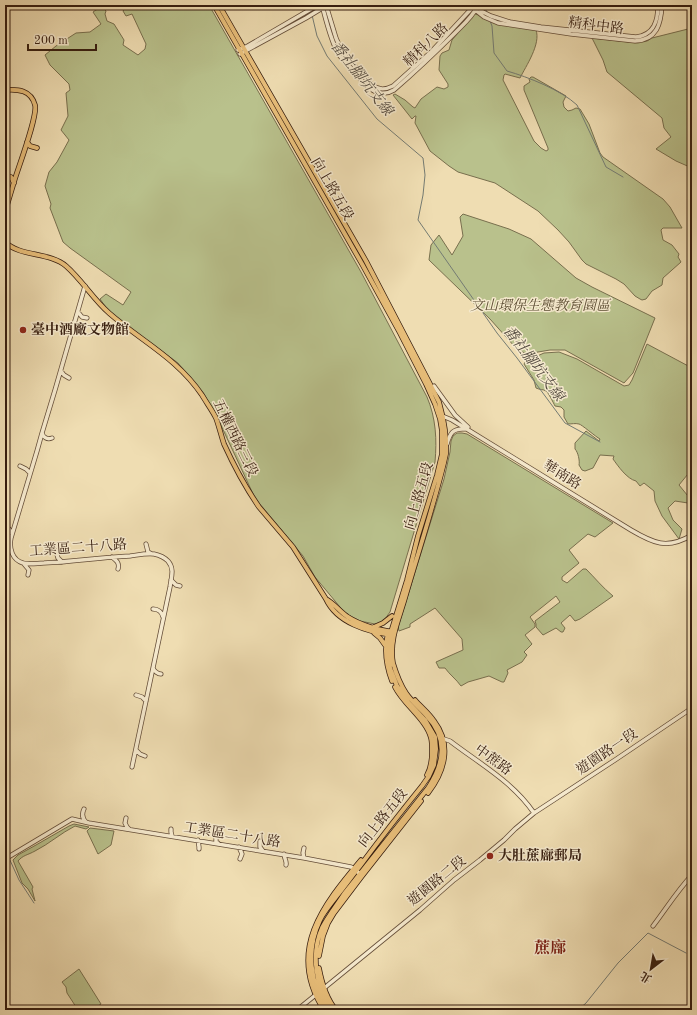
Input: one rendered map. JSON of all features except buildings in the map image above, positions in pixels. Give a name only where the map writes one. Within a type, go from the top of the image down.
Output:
[{"type":"main road","name":"向上路五段","points":[[214,5],[370,268],[439,402],[446,435],[446,454],[444,463],[423,537],[392,634],[386,646],[388,669],[395,687],[403,700],[444,745],[444,764],[433,786],[358,872],[326,906],[314,929],[309,950],[308,964],[311,982],[320,992]]},
{"type":"main road","name":"向上路五段","points":[[219,5],[241,51],[393,319],[435,404],[442,431],[442,454],[437,475],[392,634],[392,652],[400,684],[432,723],[441,758],[439,768],[428,788],[358,872]]},
{"type":"main road","points":[[5,90],[21,90],[28,94],[36,106],[36,112],[5,212]]},
{"type":"main road","points":[[27,142],[30,146],[37,148]]},
{"type":"main road","points":[[5,175],[11,178],[14,182]]},
{"type":"main road","name":"五權西路三段","points":[[5,242],[16,249],[50,258],[62,263],[110,313],[174,362],[185,373],[216,417],[224,444],[254,500],[293,547],[329,605],[340,616],[353,625],[392,634]]},
{"type":"main road","points":[[386,646],[372,630],[392,616]]},
{"type":"main road","name":"向上路五段","points":[[320,992],[316,964],[319,937],[322,928],[396,816],[427,774],[437,738]]},
{"type":"main road","points":[[320,992],[324,1010]]},
{"type":"main road","points":[[320,992],[329,1010]]},
{"type":"main road","points":[[320,992],[332,1010]]},
{"type":"main road","points":[[320,992],[328,998],[336,1010]]},
{"type":"street","points":[[276,32],[318,5]]},
{"type":"street","points":[[658,5],[660,12]]},
{"type":"street","points":[[660,12],[662,5]]},
{"type":"street","points":[[241,51],[325,6]]},
{"type":"street","name":"精科八路","points":[[325,6],[333,40],[339,55],[358,73],[368,87],[381,93],[394,90],[435,54],[468,20],[473,7]]},
{"type":"street","name":"精科中路","points":[[473,7],[491,16],[510,22],[541,27],[636,37],[645,35],[651,30],[660,12]]},
{"type":"street","name":"精科中路","points":[[473,7],[484,17],[498,23],[571,34],[638,41],[648,38],[655,32],[662,17],[660,12]]},
{"type":"street","name":"工業區二十八路","points":[[85,286],[61,372],[12,534],[10,544],[11,553],[16,559],[24,564],[153,554]]},
{"type":"street","points":[[78,312],[82,317],[87,318]]},
{"type":"street","points":[[61,372],[64,376],[69,378]]},
{"type":"street","points":[[434,386],[455,415],[478,436]]},
{"type":"street","name":"華南路","points":[[438,414],[478,436],[650,541],[670,544],[691,536]]},
{"type":"street","points":[[447,444],[449,436],[454,431],[459,428],[466,429]]},
{"type":"street","points":[[42,433],[43,436],[52,438]]},
{"type":"street","points":[[20,466],[30,473]]},
{"type":"street","points":[[5,527],[12,534]]},
{"type":"street","points":[[132,767],[173,574],[169,563],[162,557],[148,552],[146,544]]},
{"type":"street","points":[[56,551],[58,558],[62,562]]},
{"type":"street","points":[[112,557],[119,566],[118,570]]},
{"type":"street","points":[[24,564],[29,570],[28,575]]},
{"type":"street","points":[[171,580],[174,584],[180,586]]},
{"type":"street","points":[[153,609],[160,611],[163,618]]},
{"type":"street","points":[[153,668],[157,673],[161,674]]},
{"type":"street","points":[[136,695],[144,698],[146,701]]},
{"type":"street","name":"遊園路一段","points":[[534,814],[692,708]]},
{"type":"street","name":"中蔗路","points":[[437,738],[450,741],[503,780],[515,790],[534,814]]},
{"type":"street","points":[[444,745],[450,741]]},
{"type":"street","points":[[136,750],[145,756]]},
{"type":"street","points":[[84,809],[84,819],[89,823]]},
{"type":"street","name":"遊園路二段","points":[[297,1010],[420,910],[534,814]]},
{"type":"street","points":[[126,818],[125,824],[127,828],[130,829]]},
{"type":"street","name":"工業區二十八路","points":[[5,859],[72,819],[284,854],[351,867],[358,872]]},
{"type":"street","points":[[171,829],[173,836]]},
{"type":"street","points":[[216,835],[216,841],[218,843]]},
{"type":"street","points":[[198,840],[199,849]]},
{"type":"street","points":[[260,841],[260,847],[263,851]]},
{"type":"street","points":[[239,847],[242,854],[240,859]]},
{"type":"street","points":[[304,848],[304,858]]},
{"type":"street","points":[[284,854],[286,865]]},
{"type":"street","points":[[653,926],[692,875]]},
{"type":"green space","points":[[127,5],[209,5],[361,272],[427,397],[435,429],[435,462],[390,612],[385,619],[379,623],[375,624],[360,621],[345,613],[315,577],[303,556],[255,498],[218,419],[204,394],[178,363],[110,313],[100,299],[106,294],[123,305],[131,292],[63,242],[50,208],[51,204],[45,186],[49,172],[57,162],[69,140],[61,130],[68,116],[66,93],[70,90],[69,84],[50,65],[45,55],[76,33],[90,32],[101,24],[93,12],[102,6],[106,11],[105,14],[107,21],[114,24],[124,40],[123,45],[138,55],[145,49],[146,44],[132,14],[126,16],[123,11]]},
{"type":"green space","points":[[475,14],[491,21],[536,30],[537,36],[535,48],[520,78],[505,74],[503,80],[534,141],[541,148],[546,151],[548,150],[524,90],[524,86],[530,82],[529,79],[531,77],[566,96],[563,102],[564,107],[568,111],[576,108],[580,109],[589,124],[603,157],[663,199],[670,207],[682,228],[663,228],[661,230],[663,240],[672,245],[679,254],[678,257],[681,262],[663,278],[662,285],[652,291],[646,299],[640,299],[635,296],[624,284],[586,264],[569,242],[538,211],[495,183],[458,172],[430,151],[415,123],[416,116],[412,119],[393,95],[395,94],[415,108],[421,99],[437,87],[444,89],[448,87],[448,84],[439,70],[440,56],[442,53],[449,50],[452,40],[458,33],[456,31],[460,27],[464,27]]},
{"type":"green space","points":[[692,28],[692,168],[676,161],[656,149],[671,137],[664,128],[662,118],[607,72],[592,38],[638,43]]},
{"type":"green space","name":"文山環保生態教育園區","points":[[463,214],[509,229],[531,239],[576,278],[655,318],[633,373],[624,383],[565,350],[550,350],[526,354],[515,347],[490,319],[429,260],[431,245],[439,235],[452,255],[463,236],[460,217]]},
{"type":"green space","points":[[647,344],[692,368],[692,469],[679,485],[692,501],[692,505],[675,501],[668,508],[673,520],[682,529],[679,539],[662,516],[655,501],[654,491],[644,483],[640,486],[636,481],[626,475],[613,459],[614,456],[600,455],[593,468],[585,471],[582,470],[579,465],[575,443],[586,431],[599,441],[600,439],[580,425],[568,424],[564,417],[564,410],[561,407],[555,406],[546,391],[536,388],[534,380],[524,364],[529,356],[535,357],[544,353],[559,352],[577,359],[624,386],[629,385],[632,380]]},
{"type":"green space","points":[[457,433],[467,434],[613,523],[595,537],[588,534],[569,550],[579,563],[562,577],[562,580],[567,583],[583,569],[586,569],[613,596],[580,619],[575,621],[570,615],[561,623],[565,628],[563,632],[556,628],[543,635],[536,627],[535,621],[560,602],[556,596],[530,617],[535,624],[535,627],[525,635],[532,644],[524,652],[527,655],[522,662],[507,670],[508,673],[504,682],[489,676],[468,682],[461,686],[445,668],[439,668],[436,662],[463,650],[462,639],[435,608],[410,624],[410,627],[399,631],[398,627],[444,479],[451,441],[453,436]]},
{"type":"green space","points":[[74,824],[89,827],[86,829],[75,826],[18,861],[33,887],[32,889],[35,901],[28,889],[22,883],[13,860],[18,855]]},
{"type":"green space","points":[[90,828],[114,831],[111,845],[98,854],[87,831]]},
{"type":"green space","points":[[79,969],[101,1004],[92,1010],[78,1010],[62,982]]},
{"type":"waterway","points":[[483,5],[487,12]]},
{"type":"waterway","name":"番社腳坑支線","points":[[312,15],[317,36],[327,56],[377,119],[423,158],[425,175],[418,220],[497,333],[565,423],[600,442]]},
{"type":"waterway","points":[[490,21],[492,26],[494,53],[507,71],[544,85],[562,94],[577,105],[606,167],[623,177]]},
{"type":"waterway","points":[[5,850],[8,856]]},
{"type":"waterway","points":[[9,858],[19,880],[34,903]]},
{"type":"waterway","points":[[578,1010],[586,1003],[618,963],[648,933],[686,953]]},
{"type":"place","name":"臺中酒廠文物館","points":[[23,330]]},
{"type":"place","name":"大肚蔗廍郵局","points":[[490,856]]},
{"type":"district","name":"蔗廍","points":[[550,949]]}]
